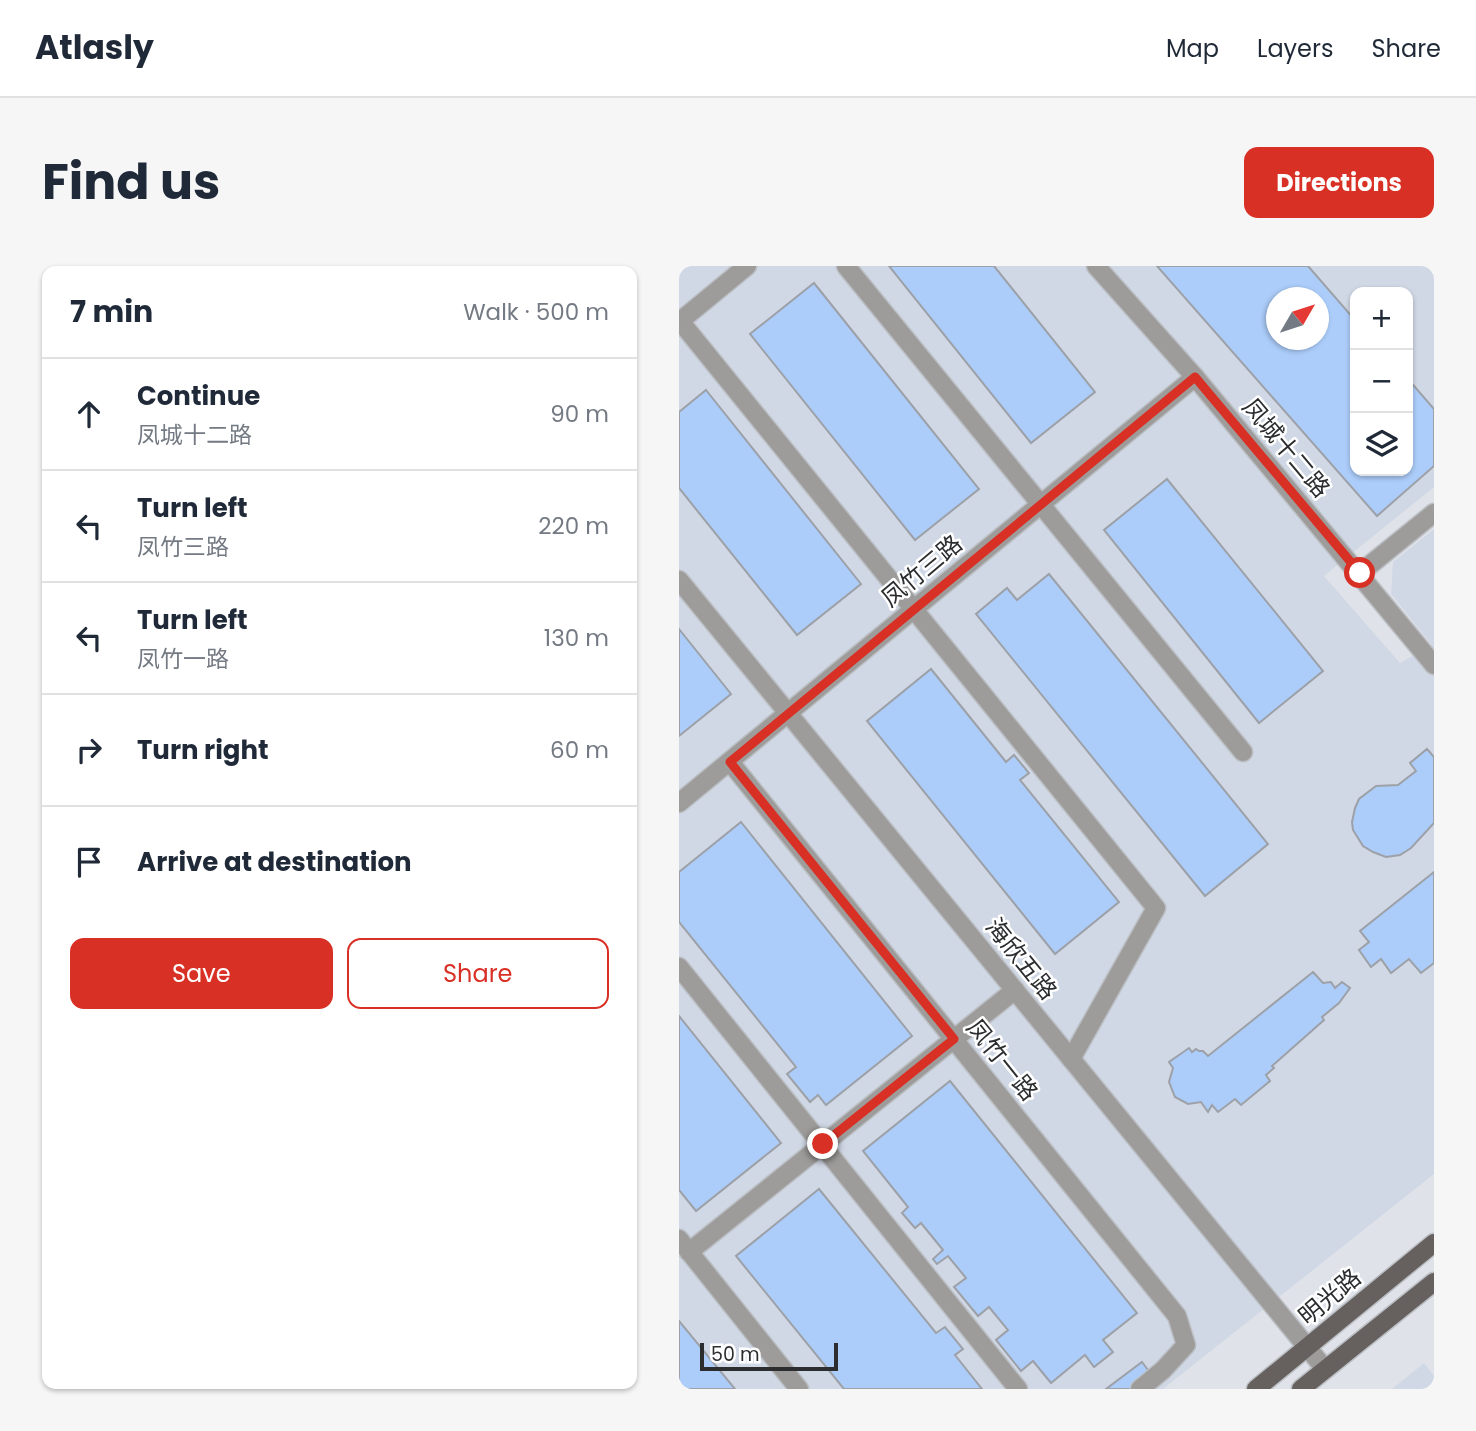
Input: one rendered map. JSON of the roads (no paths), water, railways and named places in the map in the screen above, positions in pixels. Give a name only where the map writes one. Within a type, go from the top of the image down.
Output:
[{"type":"main road","name":"明光路","points":[[1256,1389],[1434,1243]]},
{"type":"main road","points":[[1301,1389],[1434,1282]]},
{"type":"street","points":[[747,266],[680,321],[1156,908],[1071,1059]]},
{"type":"street","points":[[846,266],[1243,751]]},
{"type":"street","name":"凤城十二路","points":[[1096,266],[1195,377],[1434,665]]},
{"type":"street","name":"凤竹三路","points":[[679,803],[1195,377]]},
{"type":"street","points":[[1360,573],[1434,513]]},
{"type":"street","name":"海欣五路","points":[[679,580],[1325,1369]]},
{"type":"street","name":"凤竹一路","points":[[730,762],[1177,1316],[1186,1345],[1163,1370],[1140,1389]]},
{"type":"street","points":[[679,967],[1018,1389]]},
{"type":"street","points":[[799,1389],[684,1246],[823,1144],[1015,990]]}]
